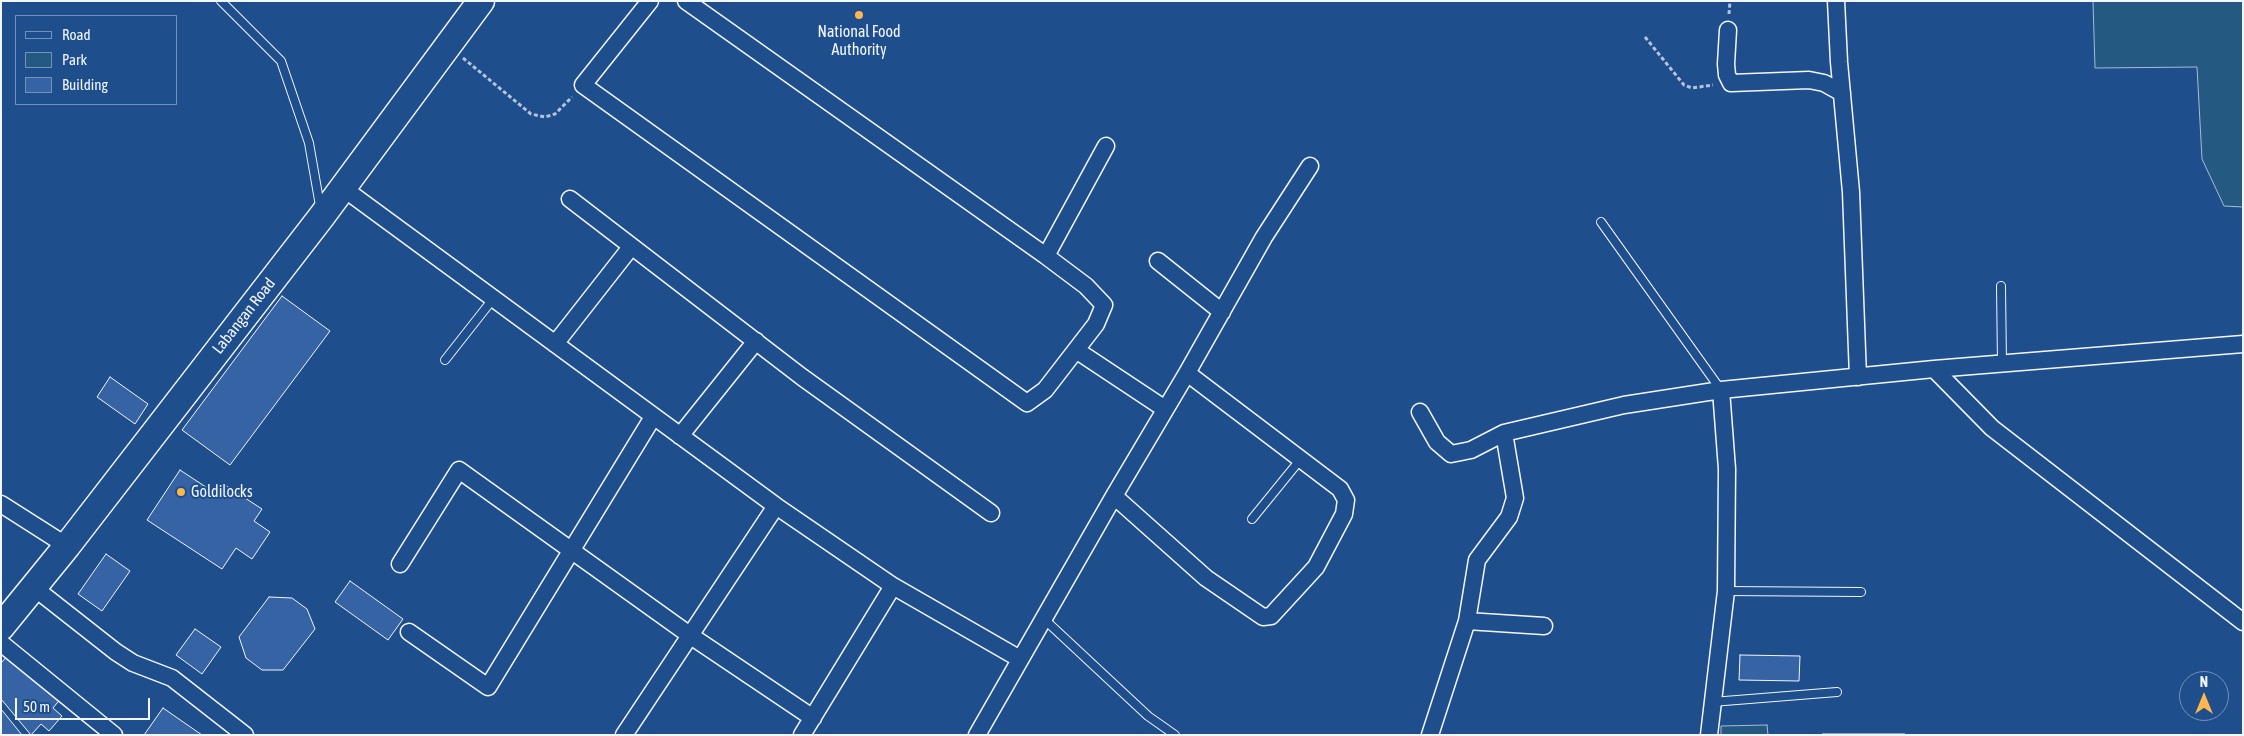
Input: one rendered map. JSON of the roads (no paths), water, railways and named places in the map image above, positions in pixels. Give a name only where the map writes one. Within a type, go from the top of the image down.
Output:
[{"type":"main road","name":"Labangan Road","points":[[1,627],[32,586],[67,546],[322,216],[481,1]]},
{"type":"street","points":[[650,1],[582,86],[1027,403],[1045,390],[1096,324],[1104,305],[1086,286],[1046,256],[686,1]]},
{"type":"street","points":[[1836,1],[1851,192],[1858,377]]},
{"type":"street","points":[[1728,30],[1726,64],[1727,75],[1731,83],[1809,80],[1824,83],[1842,93]]},
{"type":"street","points":[[1046,256],[1106,146]]},
{"type":"street","points":[[977,735],[1187,373],[1264,236],[1310,166]]},
{"type":"street","points":[[343,188],[776,506],[893,586],[1020,659]]},
{"type":"street","points":[[570,199],[802,377],[992,513]]},
{"type":"street","points":[[556,344],[631,247]]},
{"type":"street","points":[[1158,261],[1222,312]]},
{"type":"street","points":[[680,436],[756,341]]},
{"type":"street","points":[[1420,412],[1437,442],[1451,454],[1471,450],[1504,433],[1624,405],[1721,390],[1934,369],[2243,344]]},
{"type":"street","points":[[1076,350],[1165,409]]},
{"type":"street","points":[[1934,369],[1992,428],[2243,622]]},
{"type":"street","points":[[1114,496],[1206,578],[1263,617],[1271,616],[1316,567],[1344,514],[1346,500],[1340,489],[1187,373]]},
{"type":"street","points":[[1709,735],[1726,590],[1728,469],[1721,390]]},
{"type":"street","points":[[409,632],[488,688],[653,417]]},
{"type":"street","points":[[1430,735],[1466,621],[1477,560],[1509,517],[1515,498],[1504,433]]},
{"type":"street","points":[[400,564],[459,470],[691,636],[813,718]]},
{"type":"street","points":[[2,504],[67,546]]},
{"type":"street","points":[[624,735],[776,506]]},
{"type":"street","points":[[32,586],[116,652],[133,663],[172,678],[245,735]]},
{"type":"street","points":[[802,735],[893,586]]},
{"type":"street","points":[[1466,621],[1544,626]]},
{"type":"street","points":[[1,643],[114,735]]},
{"type":"lane","points":[[221,1],[281,61],[309,144],[322,216]]},
{"type":"lane","points":[[1601,222],[1721,390]]},
{"type":"lane","points":[[2001,286],[2002,364]]},
{"type":"lane","points":[[445,360],[492,299]]},
{"type":"lane","points":[[1252,519],[1300,460]]},
{"type":"lane","points":[[1,499],[2,504]]},
{"type":"lane","points":[[1726,590],[1861,592]]},
{"type":"lane","points":[[1044,619],[1148,716],[1175,735]]},
{"type":"lane","points":[[1712,702],[1838,692]]},
{"type":"place","name":"National Food Authority","points":[[859,15]]},
{"type":"place","name":"Goldilocks","points":[[181,492]]}]
